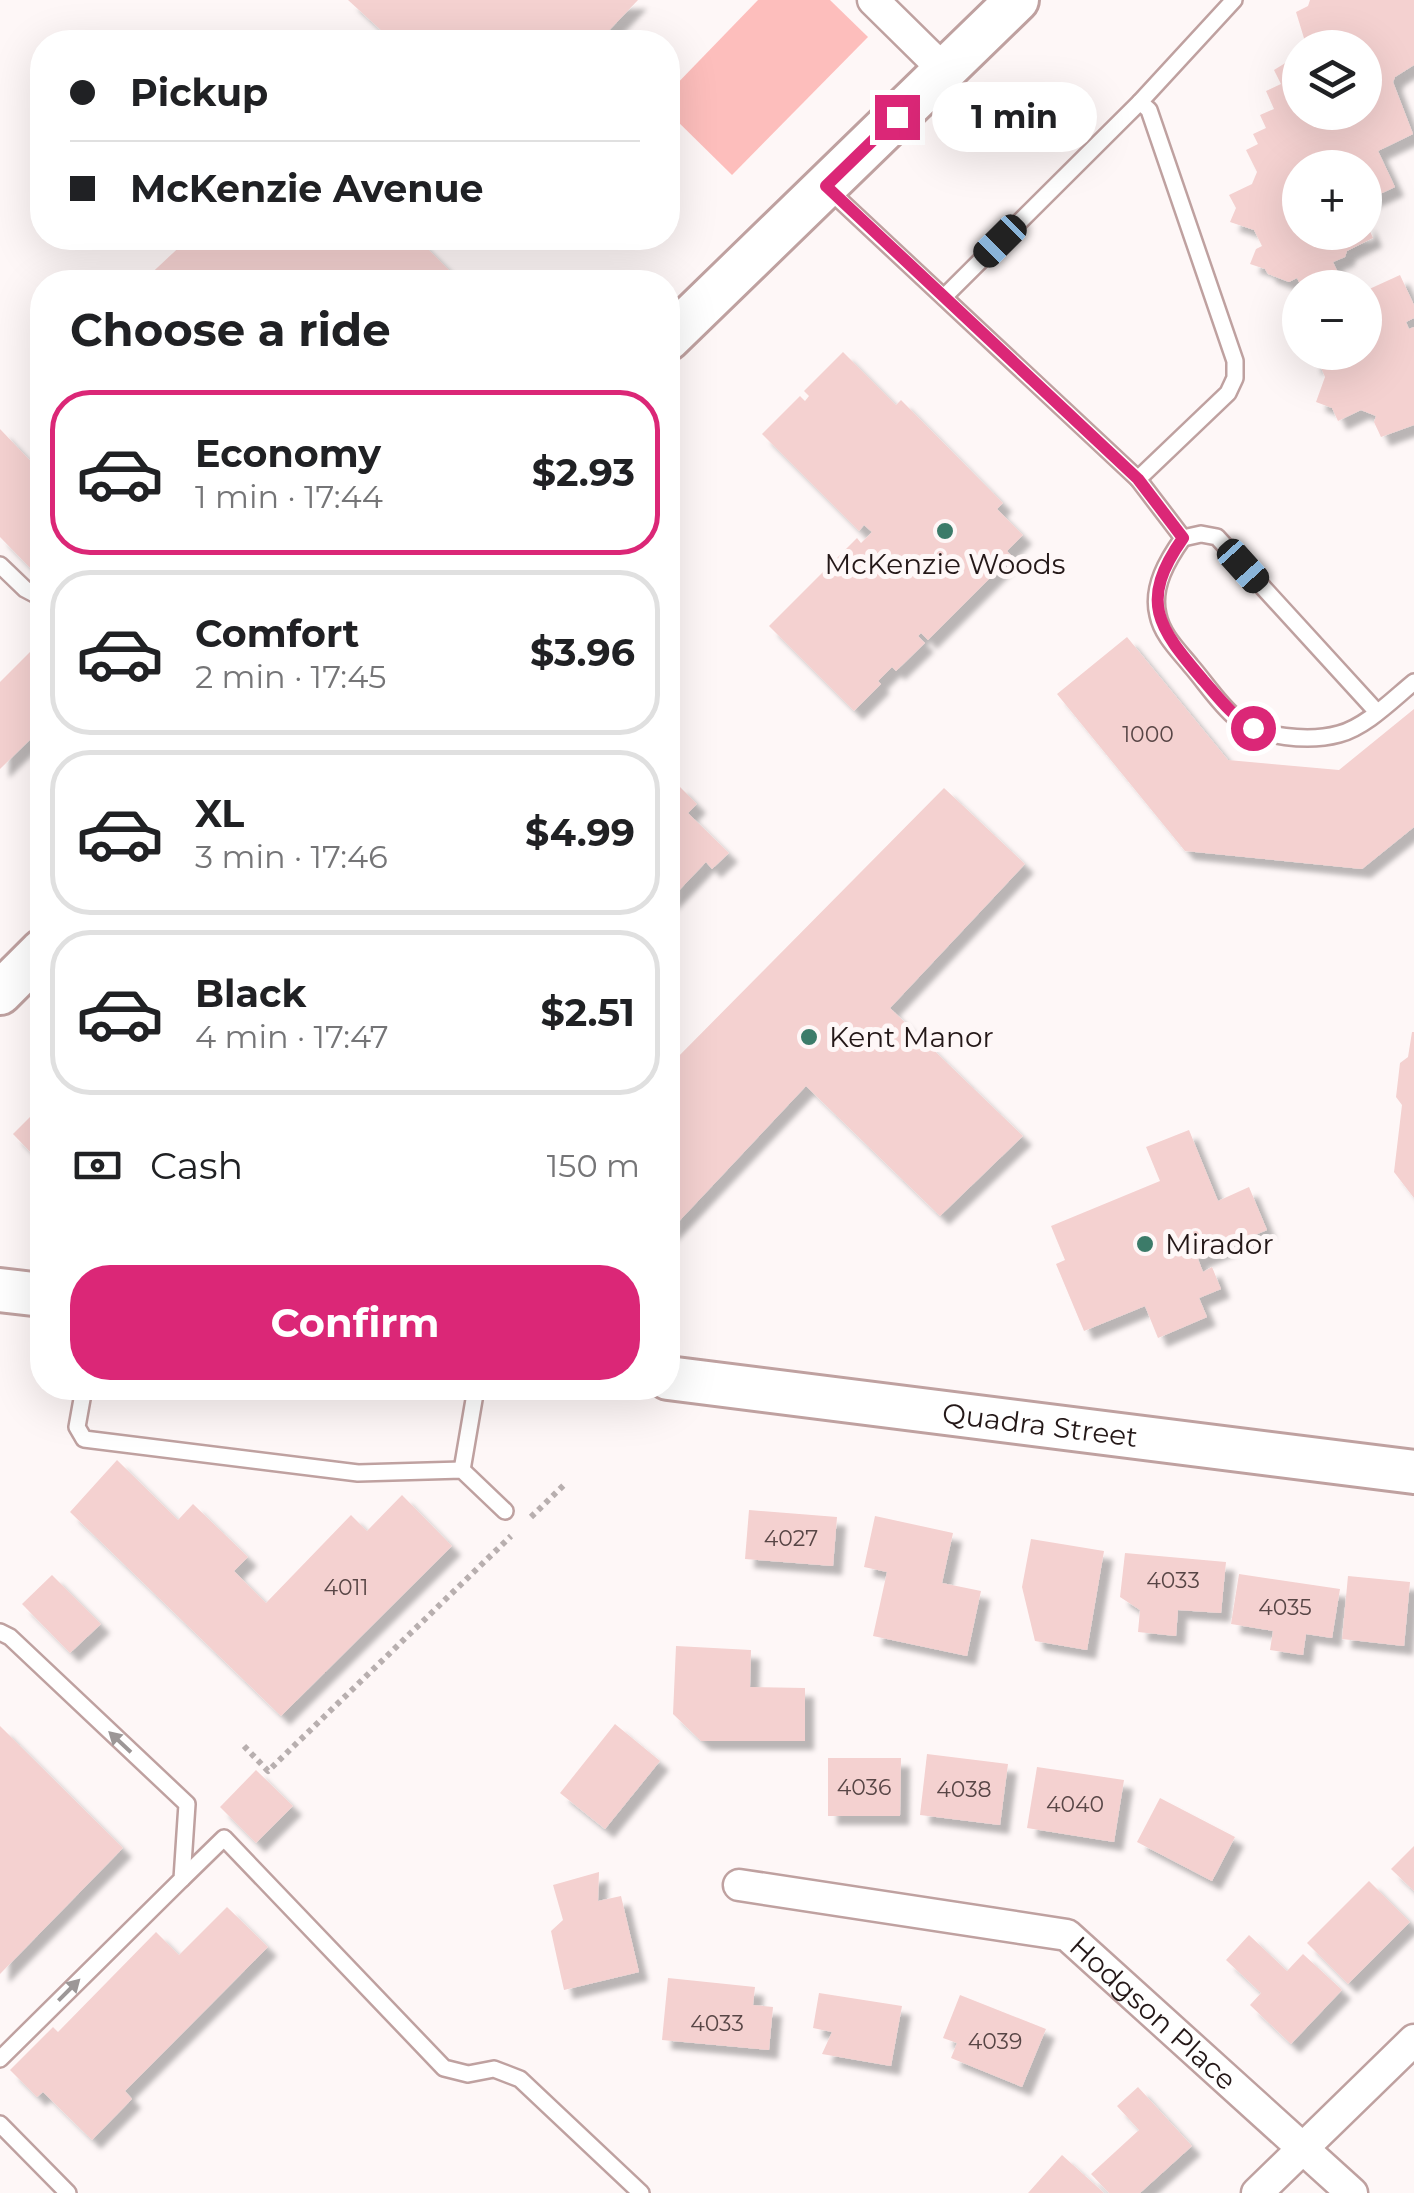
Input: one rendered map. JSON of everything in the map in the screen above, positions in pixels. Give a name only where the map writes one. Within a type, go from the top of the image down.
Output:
[{"type":"main road","points":[[680,327],[1017,0]]},
{"type":"main road","points":[[0,994],[30,963]]},
{"type":"main road","points":[[0,1290],[30,1294]]},
{"type":"main road","name":"Quadra Street","points":[[680,1380],[1414,1472]]},
{"type":"street","points":[[873,0],[945,70]]},
{"type":"street","name":"Hodgson Place","points":[[739,1885],[1067,1935],[1352,2193]]},
{"type":"street","points":[[1257,2193],[1414,2040]]},
{"type":"lane","points":[[944,296],[1140,102],[1234,0]]},
{"type":"lane","points":[[1138,479],[1228,392],[1235,378],[1235,361],[1149,110],[1140,102]]},
{"type":"lane","points":[[826,186],[1138,479],[1183,538]]},
{"type":"lane","points":[[1376,712],[1216,536],[1183,538],[1165,563],[1157,614],[1168,638],[1236,718],[1253,728],[1304,737],[1341,734],[1376,712],[1414,682]]},
{"type":"lane","points":[[0,565],[30,592]]},
{"type":"lane","points":[[82,1400],[76,1427],[84,1439],[358,1473],[462,1470],[505,1511]]},
{"type":"lane","points":[[462,1470],[474,1400]]},
{"type":"lane","points":[[0,1632],[10,1637],[187,1804],[182,1880]]},
{"type":"lane","points":[[0,2059],[224,1838],[444,2068],[468,2074],[494,2069],[520,2079],[641,2193]]},
{"type":"lane","points":[[0,2124],[68,2193]]},
{"type":"path","points":[[244,1746],[268,1771],[566,1483]]},
{"type":"shaded area","points":[[758,0],[830,0],[868,37],[732,175],[680,124],[680,81]]},
{"type":"building","points":[[348,0],[638,0],[609,30],[381,30]]},
{"type":"building","points":[[1310,0],[1414,0],[1414,65],[1393,82],[1413,134],[1380,150],[1282,150],[1282,250],[1349,250],[1345,257],[1333,262],[1337,270],[1282,270],[1282,279],[1250,264],[1256,249],[1262,246],[1254,230],[1230,222],[1236,208],[1229,195],[1252,184],[1257,172],[1246,150],[1258,144],[1253,134],[1266,128],[1260,115],[1274,109],[1266,91],[1281,84],[1274,70],[1282,65],[1282,130],[1382,130],[1382,30],[1302,30],[1296,12],[1308,6]]},
{"type":"building","points":[[1382,159],[1395,187],[1382,193]]},
{"type":"building","points":[[176,250],[429,250],[449,270],[155,270]]},
{"type":"building","points":[[1400,275],[1414,305],[1414,318],[1406,322],[1409,329],[1414,327],[1414,425],[1381,437],[1374,422],[1376,416],[1361,410],[1338,421],[1332,408],[1316,402],[1325,377],[1322,370],[1382,370],[1382,283]]},
{"type":"building","name":"McKenzie Woods","points":[[843,352],[896,405],[901,400],[1003,503],[997,509],[1023,535],[1007,551],[1012,556],[928,640],[921,633],[918,636],[925,643],[896,671],[892,667],[854,711],[769,626],[857,538],[861,543],[872,532],[864,525],[859,531],[762,434],[800,396],[805,401],[809,396],[804,391]]},
{"type":"building","points":[[0,429],[30,460],[30,568],[0,537]]},
{"type":"building","points":[[1127,637],[1228,760],[1339,770],[1414,709],[1414,827],[1362,869],[1185,851],[1057,694]]},
{"type":"building","points":[[30,652],[30,740],[0,769],[0,682]]},
{"type":"building","points":[[680,787],[697,804],[688,813],[729,853],[712,869],[706,862],[680,889]]},
{"type":"building","name":"Kent Manor","points":[[944,788],[1025,864],[890,1008],[1023,1136],[940,1216],[806,1086],[680,1220],[680,1055]]},
{"type":"building","points":[[1412,1032],[1414,1198],[1394,1172],[1402,1105],[1396,1097],[1400,1063],[1408,1057]]},
{"type":"building","points":[[30,1117],[30,1152],[13,1134]]},
{"type":"building","name":"Mirador","points":[[1189,1130],[1218,1201],[1249,1187],[1267,1230],[1198,1259],[1203,1272],[1212,1267],[1221,1289],[1199,1298],[1207,1317],[1158,1338],[1145,1306],[1084,1331],[1056,1264],[1065,1260],[1051,1226],[1160,1181],[1146,1147]]},
{"type":"building","points":[[117,1460],[178,1520],[193,1504],[248,1557],[234,1571],[266,1603],[351,1515],[367,1531],[402,1495],[452,1546],[281,1716],[70,1512]]},
{"type":"building","points":[[749,1510],[837,1517],[833,1566],[745,1559]]},
{"type":"building","points":[[875,1516],[953,1533],[942,1583],[981,1591],[967,1656],[873,1636],[887,1572],[864,1567]]},
{"type":"building","points":[[1031,1539],[1104,1551],[1087,1650],[1035,1641],[1022,1587]]},
{"type":"building","points":[[1125,1553],[1226,1562],[1221,1613],[1178,1610],[1176,1636],[1138,1632],[1140,1610],[1120,1597]]},
{"type":"building","points":[[1239,1574],[1340,1589],[1332,1638],[1306,1634],[1303,1655],[1270,1650],[1273,1631],[1231,1624]]},
{"type":"building","points":[[52,1575],[101,1624],[70,1653],[22,1604]]},
{"type":"building","points":[[1348,1576],[1410,1582],[1404,1646],[1342,1639]]},
{"type":"building","points":[[676,1646],[751,1650],[750,1687],[805,1688],[805,1741],[701,1741],[673,1714]]},
{"type":"building","points":[[615,1724],[660,1761],[605,1829],[560,1793]]},
{"type":"building","points":[[0,1726],[123,1848],[0,1974]]},
{"type":"building","points":[[927,1754],[1008,1764],[1000,1825],[920,1815]]},
{"type":"building","points":[[828,1758],[901,1758],[900,1816],[828,1816]]},
{"type":"building","points":[[1037,1767],[1124,1780],[1114,1842],[1027,1828]]},
{"type":"building","points":[[256,1770],[293,1806],[256,1843],[220,1807]]},
{"type":"building","points":[[1160,1798],[1235,1837],[1212,1881],[1137,1842]]},
{"type":"building","points":[[1414,1846],[1414,1891],[1391,1869]]},
{"type":"building","points":[[599,1872],[598,1901],[621,1896],[639,1972],[564,1990],[551,1931],[563,1920],[553,1885]]},
{"type":"building","points":[[1369,1881],[1410,1922],[1348,1984],[1307,1943]]},
{"type":"building","points":[[227,1907],[268,1947],[125,2091],[132,2099],[92,2140],[43,2092],[37,2097],[10,2070],[53,2027],[58,2032],[156,1932],[179,1955]]},
{"type":"building","points":[[1249,1935],[1287,1971],[1303,1954],[1342,1990],[1291,2044],[1250,2005],[1261,1993],[1226,1960]]},
{"type":"building","points":[[668,1978],[755,1987],[753,2005],[773,2007],[769,2050],[662,2040]]},
{"type":"building","points":[[819,1993],[902,2006],[891,2066],[822,2054],[832,2032],[813,2028]]},
{"type":"building","points":[[960,1995],[1046,2029],[1022,2087],[951,2058],[957,2043],[943,2038]]},
{"type":"building","points":[[1138,2087],[1192,2146],[1140,2193],[1109,2193],[1091,2174],[1139,2130],[1117,2106]]},
{"type":"building","points":[[1062,2155],[1104,2193],[1028,2193]]},
{"type":"place","name":"McKenzie Woods","points":[[945,531]]},
{"type":"place","name":"Kent Manor","points":[[809,1037]]},
{"type":"place","name":"Mirador","points":[[1145,1244]]},
{"type":"route","points":[[897,117],[826,186],[1161,505],[1183,538],[1165,563],[1157,614],[1168,638],[1236,718],[1253,728]]}]
